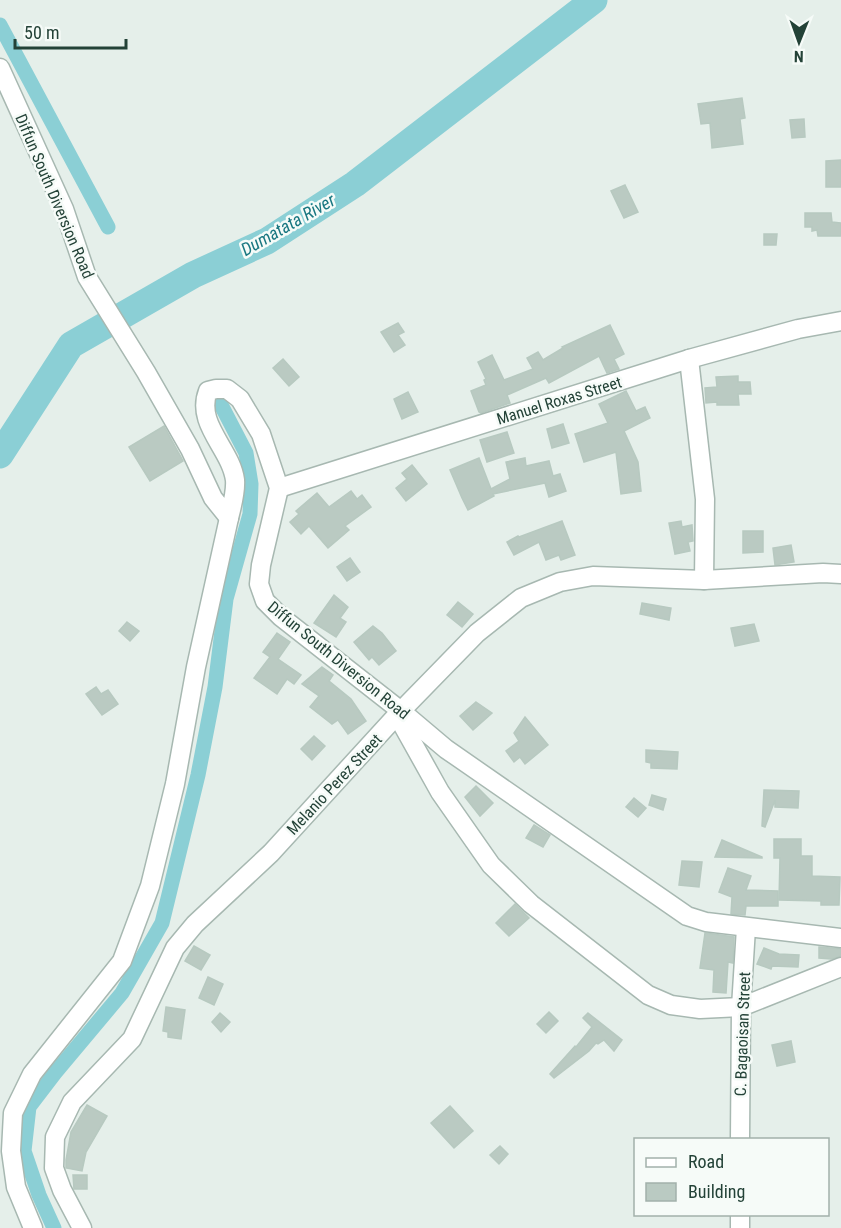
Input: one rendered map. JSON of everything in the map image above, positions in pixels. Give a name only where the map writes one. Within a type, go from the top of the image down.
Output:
[{"type":"street","name":"Diffun South Diversion Road","points":[[0,68],[64,209],[87,276],[190,449],[213,498],[229,518]]},
{"type":"street","name":"Manuel Roxas Street","points":[[279,488],[689,359],[798,328],[841,321]]},
{"type":"street","points":[[689,359],[705,499],[704,580]]},
{"type":"street","points":[[33,1228],[16,1187],[11,1151],[13,1113],[33,1074],[122,961],[150,886],[175,784],[196,667],[229,518],[235,480],[208,422],[205,399],[208,391],[227,389],[240,399],[261,434],[279,488]]},
{"type":"street","name":"Diffun South Diversion Road","points":[[279,488],[261,565],[259,584],[265,602],[399,713],[446,749],[687,916],[706,922],[746,928],[841,938]]},
{"type":"street","name":"Melanio Perez Street","points":[[82,1228],[62,1190],[54,1168],[56,1137],[72,1102],[132,1039],[175,948],[195,924],[271,853],[399,713],[477,633],[521,598],[560,582],[593,576],[704,580],[841,574]]},
{"type":"street","points":[[399,713],[440,792],[490,865],[531,904],[648,995],[671,1005],[700,1009],[741,1007],[841,967]]},
{"type":"street","name":"C. Bagaoisan Street","points":[[740,1138],[741,1007],[746,928]]},
{"type":"building","points":[[742,98],[745,118],[740,119],[743,144],[712,148],[710,123],[701,124],[698,104]]},
{"type":"building","points":[[804,119],[805,137],[792,138],[790,120]]},
{"type":"building","points":[[841,160],[841,187],[826,187],[826,161]]},
{"type":"building","points":[[625,185],[638,212],[624,218],[611,191]]},
{"type":"building","points":[[805,213],[831,213],[832,222],[841,223],[841,236],[818,236],[817,230],[812,231],[812,227],[805,227]]},
{"type":"building","points":[[764,234],[777,234],[776,245],[764,245]]},
{"type":"building","points":[[398,323],[404,332],[398,335],[405,345],[394,352],[381,332]]},
{"type":"building","points":[[610,325],[624,354],[614,359],[619,369],[607,373],[599,356],[549,383],[546,378],[507,395],[510,403],[479,412],[471,391],[486,385],[484,380],[486,379],[478,362],[492,355],[504,380],[533,369],[527,358],[538,352],[543,360],[562,347]]},
{"type":"building","points":[[283,359],[299,377],[289,386],[273,368]]},
{"type":"building","points":[[738,376],[738,382],[750,382],[751,394],[738,394],[739,405],[706,403],[705,388],[717,387],[716,377]]},
{"type":"building","points":[[626,391],[636,411],[645,407],[650,418],[624,431],[638,462],[641,491],[621,494],[616,452],[584,462],[575,434],[608,423],[599,404]]},
{"type":"building","points":[[408,392],[418,412],[402,419],[394,399]]},
{"type":"building","points":[[563,424],[569,443],[552,448],[547,429]]},
{"type":"building","points":[[164,426],[183,461],[150,481],[129,447]]},
{"type":"building","points":[[507,432],[514,453],[487,462],[480,440]]},
{"type":"building","points":[[479,458],[491,489],[510,479],[506,462],[525,458],[526,466],[549,461],[553,476],[560,474],[566,491],[549,497],[545,483],[493,494],[494,496],[468,510],[450,470]]},
{"type":"building","points":[[412,465],[427,484],[406,501],[396,488],[407,479],[402,473]]},
{"type":"building","points":[[351,491],[357,499],[362,495],[371,507],[345,526],[349,530],[328,548],[309,526],[301,534],[290,522],[299,514],[296,511],[317,493],[329,507]]},
{"type":"building","points":[[562,521],[575,555],[561,560],[559,555],[546,560],[539,542],[514,555],[507,542],[518,536]]},
{"type":"building","points":[[681,521],[682,527],[692,525],[693,541],[688,542],[690,551],[675,554],[669,523]]},
{"type":"building","points":[[743,531],[763,531],[763,552],[743,553]]},
{"type":"building","points":[[791,545],[794,562],[775,565],[773,548]]},
{"type":"building","points":[[350,558],[360,572],[347,581],[337,567]]},
{"type":"building","points":[[334,595],[348,607],[340,618],[346,622],[336,637],[314,623]]},
{"type":"building","points":[[458,602],[473,614],[462,627],[447,615]]},
{"type":"building","points":[[642,603],[671,608],[669,620],[640,614]]},
{"type":"building","points":[[127,622],[139,631],[130,641],[119,631]]},
{"type":"building","points":[[754,624],[759,641],[735,646],[731,628]]},
{"type":"building","points":[[373,626],[382,633],[396,651],[379,665],[372,657],[369,660],[354,642]]},
{"type":"building","points":[[277,633],[290,642],[278,659],[301,675],[294,684],[287,679],[277,694],[254,678],[270,657],[263,652]]},
{"type":"building","points":[[322,667],[333,675],[329,681],[351,699],[366,721],[348,734],[338,720],[332,724],[310,707],[319,696],[302,684]]},
{"type":"building","points":[[96,687],[101,694],[108,690],[118,704],[102,715],[86,694]]},
{"type":"building","points":[[476,702],[492,713],[473,730],[460,716]]},
{"type":"building","points":[[525,717],[548,745],[525,764],[520,757],[514,762],[506,751],[519,741],[514,733]]},
{"type":"building","points":[[314,736],[325,746],[312,760],[301,749]]},
{"type":"building","points":[[646,750],[678,752],[677,769],[651,768],[651,763],[646,762]]},
{"type":"building","points":[[476,786],[493,803],[480,816],[465,797]]},
{"type":"building","points":[[764,790],[799,791],[798,808],[775,807],[775,800],[765,827],[762,826]]},
{"type":"building","points":[[652,795],[666,799],[663,810],[649,805]]},
{"type":"building","points":[[634,798],[646,808],[638,817],[626,807]]},
{"type":"building","points":[[534,825],[550,835],[543,847],[526,838]]},
{"type":"building","points":[[774,839],[801,839],[801,856],[812,856],[812,876],[840,877],[839,905],[821,905],[821,901],[779,900],[780,858],[774,858]]},
{"type":"building","points":[[722,840],[762,857],[762,858],[715,857]]},
{"type":"building","points":[[682,861],[702,862],[699,887],[679,885]]},
{"type":"building","points":[[728,868],[751,876],[746,890],[778,891],[778,906],[746,906],[745,915],[731,914],[732,897],[719,892]]},
{"type":"building","points":[[515,904],[529,918],[509,936],[496,923]]},
{"type":"building","points":[[705,933],[734,937],[733,963],[728,962],[726,993],[713,992],[714,970],[700,968]]},
{"type":"building","points":[[194,946],[210,955],[201,970],[185,961]]},
{"type":"building","points":[[819,947],[841,949],[841,956],[831,959],[819,958]]},
{"type":"building","points":[[764,948],[779,954],[799,955],[798,967],[772,966],[771,969],[757,964]]},
{"type":"building","points":[[208,977],[223,984],[214,1005],[199,998]]},
{"type":"building","points":[[166,1007],[185,1010],[181,1039],[168,1037],[168,1032],[163,1031]]},
{"type":"building","points":[[549,1012],[558,1021],[546,1033],[537,1024]]},
{"type":"building","points":[[220,1013],[230,1022],[221,1032],[212,1022]]},
{"type":"building","points":[[588,1013],[622,1040],[614,1051],[604,1040],[596,1043],[554,1078],[550,1074],[592,1027],[583,1018]]},
{"type":"building","points":[[791,1041],[795,1062],[777,1066],[772,1045]]},
{"type":"building","points":[[87,1105],[107,1116],[86,1152],[82,1171],[66,1168],[71,1132]]},
{"type":"building","points":[[450,1106],[473,1131],[454,1148],[431,1123]]},
{"type":"building","points":[[500,1146],[508,1154],[499,1164],[490,1155]]},
{"type":"building","points":[[73,1175],[87,1175],[87,1189],[74,1189]]},
{"type":"waterway","name":"Dumatata River","points":[[0,455],[71,345],[193,275],[267,241],[355,184],[594,0]]},
{"type":"waterway","points":[[0,25],[108,227]]},
{"type":"waterway","points":[[54,1228],[39,1195],[24,1151],[29,1107],[122,993],[162,923],[198,775],[215,687],[226,599],[250,514],[251,484],[246,453],[219,401]]}]
